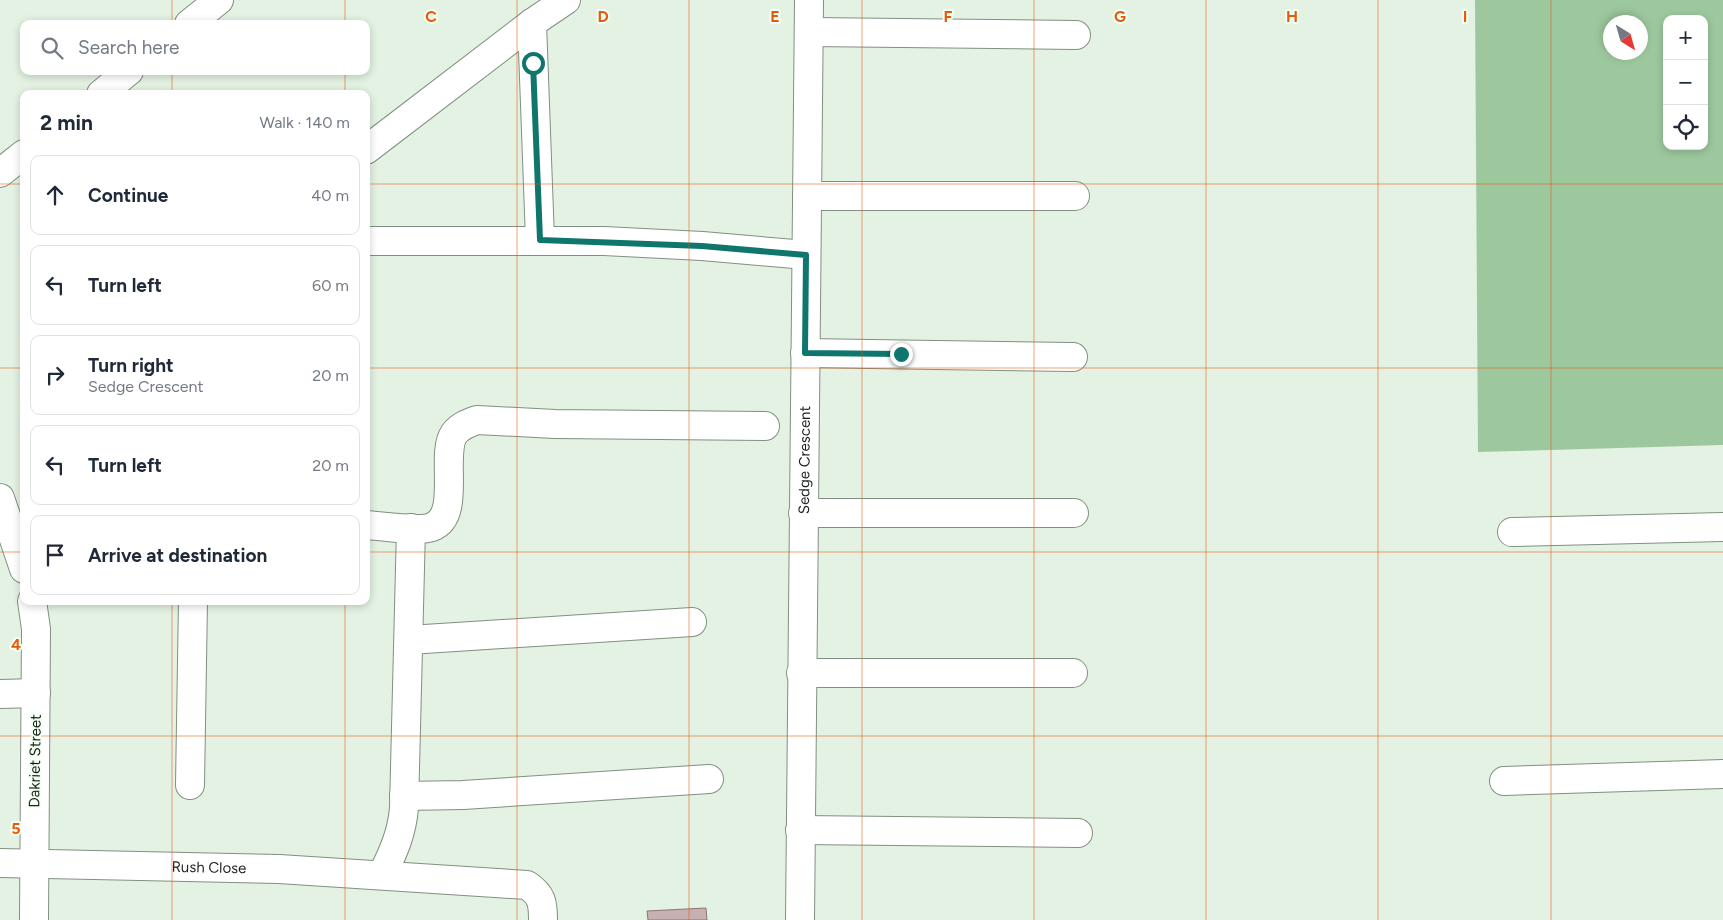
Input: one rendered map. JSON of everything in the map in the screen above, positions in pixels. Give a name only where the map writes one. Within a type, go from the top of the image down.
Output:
[{"type":"street","points":[[370,147],[532,23],[566,0]]},
{"type":"street","name":"Sedge Crescent","points":[[800,920],[809,0]]},
{"type":"street","points":[[532,23],[540,240]]},
{"type":"street","points":[[808,32],[1076,36]]},
{"type":"street","points":[[105,90],[124,75]]},
{"type":"street","points":[[0,173],[20,157]]},
{"type":"street","points":[[807,196],[1075,196]]},
{"type":"street","points":[[370,240],[540,240],[702,246],[806,255]]},
{"type":"street","points":[[805,353],[1073,357]]},
{"type":"street","points":[[370,525],[431,528],[443,518],[448,501],[451,439],[455,433],[468,423],[484,420],[555,424],[765,426]]},
{"type":"street","points":[[0,498],[20,557]]},
{"type":"street","points":[[803,513],[1074,513]]},
{"type":"street","points":[[1512,532],[1723,527]]},
{"type":"street","points":[[382,874],[397,844],[403,821],[411,528]]},
{"type":"street","name":"Dakriet Street","points":[[33,605],[36,629],[34,920]]},
{"type":"street","points":[[190,784],[193,605]]},
{"type":"street","points":[[408,640],[692,622]]},
{"type":"street","points":[[801,673],[1073,673]]},
{"type":"street","points":[[0,694],[36,693]]},
{"type":"street","points":[[1504,781],[1723,774]]},
{"type":"street","points":[[404,796],[709,779]]},
{"type":"street","points":[[800,830],[1078,833]]},
{"type":"street","name":"Rush Close","points":[[0,863],[279,869],[382,874],[527,885],[536,891],[543,904],[543,920]]},
{"type":"green space","points":[[1475,0],[1723,0],[1723,445],[1478,452]]},
{"type":"building","points":[[706,908],[707,920],[648,920],[647,911]]},
{"type":"route","points":[[533,63],[540,240],[702,246],[806,255],[805,353],[901,354]]}]
